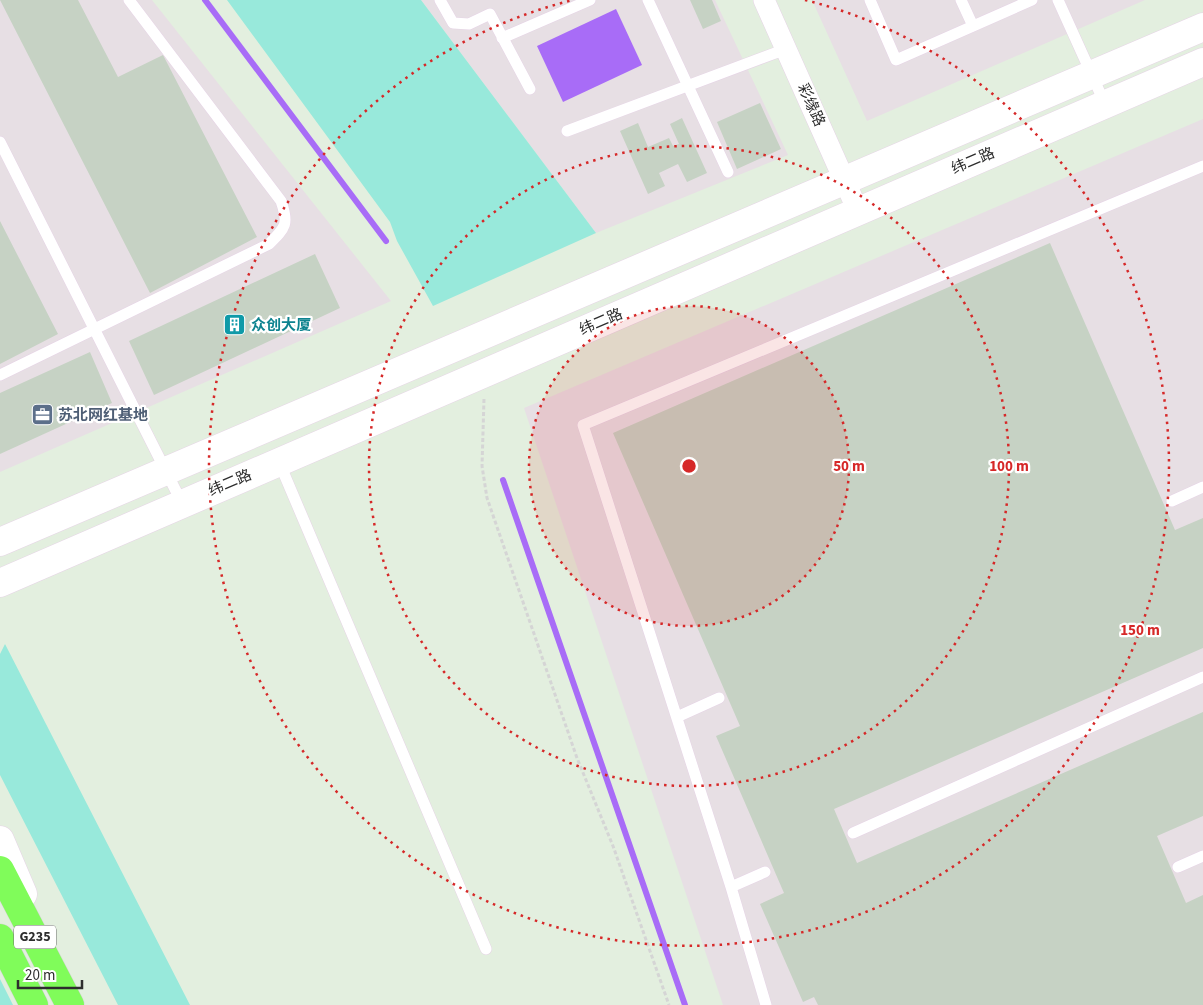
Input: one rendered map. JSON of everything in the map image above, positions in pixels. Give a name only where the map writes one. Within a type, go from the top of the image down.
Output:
[{"type":"highway","name":"G235","points":[[0,870],[71,1005]]},
{"type":"highway","name":"G235","points":[[0,938],[34,1005]]},
{"type":"street","name":"彩缘路","points":[[764,0],[858,211]]},
{"type":"street","points":[[0,542],[1203,27]]},
{"type":"street","name":"纬二路","points":[[0,583],[1203,62]]},
{"type":"street","points":[[0,534],[115,493]]},
{"type":"street","points":[[0,598],[88,544]]},
{"type":"street","points":[[0,840],[71,1005]]},
{"type":"lane","points":[[0,375],[270,244],[283,230],[286,217],[281,201],[129,0]]},
{"type":"lane","points":[[440,0],[453,23],[468,24],[490,14],[530,88]]},
{"type":"lane","points":[[502,38],[590,0]]},
{"type":"lane","points":[[648,0],[728,172]]},
{"type":"lane","points":[[870,0],[896,60],[1032,0]]},
{"type":"lane","points":[[961,0],[973,26]]},
{"type":"lane","points":[[1058,0],[1105,104]]},
{"type":"lane","points":[[567,131],[786,49]]},
{"type":"lane","points":[[0,142],[182,503]]},
{"type":"lane","points":[[766,1005],[731,886],[583,425],[1203,167]]},
{"type":"lane","points":[[279,462],[486,949]]},
{"type":"lane","points":[[1172,500],[1203,487]]},
{"type":"lane","points":[[853,833],[1203,677]]},
{"type":"lane","points":[[677,717],[720,698]]},
{"type":"lane","points":[[1178,867],[1203,856]]},
{"type":"lane","points":[[731,886],[765,872]]},
{"type":"path","points":[[483,373],[482,466],[487,498],[577,758],[612,846],[669,1005]]},
{"type":"shaded area","points":[[0,0],[152,0],[391,301],[0,472]]},
{"type":"shaded area","points":[[227,0],[421,0],[596,233],[433,306],[397,241],[390,222]]},
{"type":"shaded area","points":[[421,0],[715,0],[788,155],[596,233]]},
{"type":"shaded area","points":[[812,0],[1145,0],[867,121]]},
{"type":"shaded area","points":[[616,9],[642,65],[563,102],[537,46]]},
{"type":"shaded area","points":[[1203,119],[1203,1005],[723,1005],[524,408]]},
{"type":"shaded area","points":[[5,644],[190,1005],[118,1005],[0,775],[0,654]]},
{"type":"shaded area","points":[[0,979],[13,1005],[0,1005]]},
{"type":"building","points":[[0,0],[78,0],[118,77],[163,55],[257,237],[150,293]]},
{"type":"building","points":[[690,0],[712,0],[721,21],[703,29]]},
{"type":"building","points":[[760,103],[781,149],[737,169],[717,122]]},
{"type":"building","points":[[682,118],[707,173],[687,182],[678,164],[659,173],[665,186],[648,194],[620,131],[638,123],[648,147],[669,138],[673,146],[679,144],[670,124]]},
{"type":"building","points":[[0,221],[58,334],[0,364]]},
{"type":"building","points":[[1050,243],[1175,530],[1203,518],[1203,648],[834,809],[857,863],[1203,712],[1203,816],[1157,836],[1186,903],[1203,895],[1203,1005],[818,1005],[814,997],[803,1002],[760,904],[784,893],[716,736],[740,726],[613,433]]},
{"type":"building","name":"众创大厦","points":[[315,254],[340,308],[154,395],[129,341]]},
{"type":"building","points":[[90,352],[112,403],[0,454],[0,393]]},
{"type":"waterway","points":[[205,0],[386,241]]},
{"type":"waterway","points":[[503,480],[685,1005]]},
{"type":"place","name":"众创大厦","points":[[235,325]]},
{"type":"place","name":"苏北网红基地","points":[[42,415]]}]
